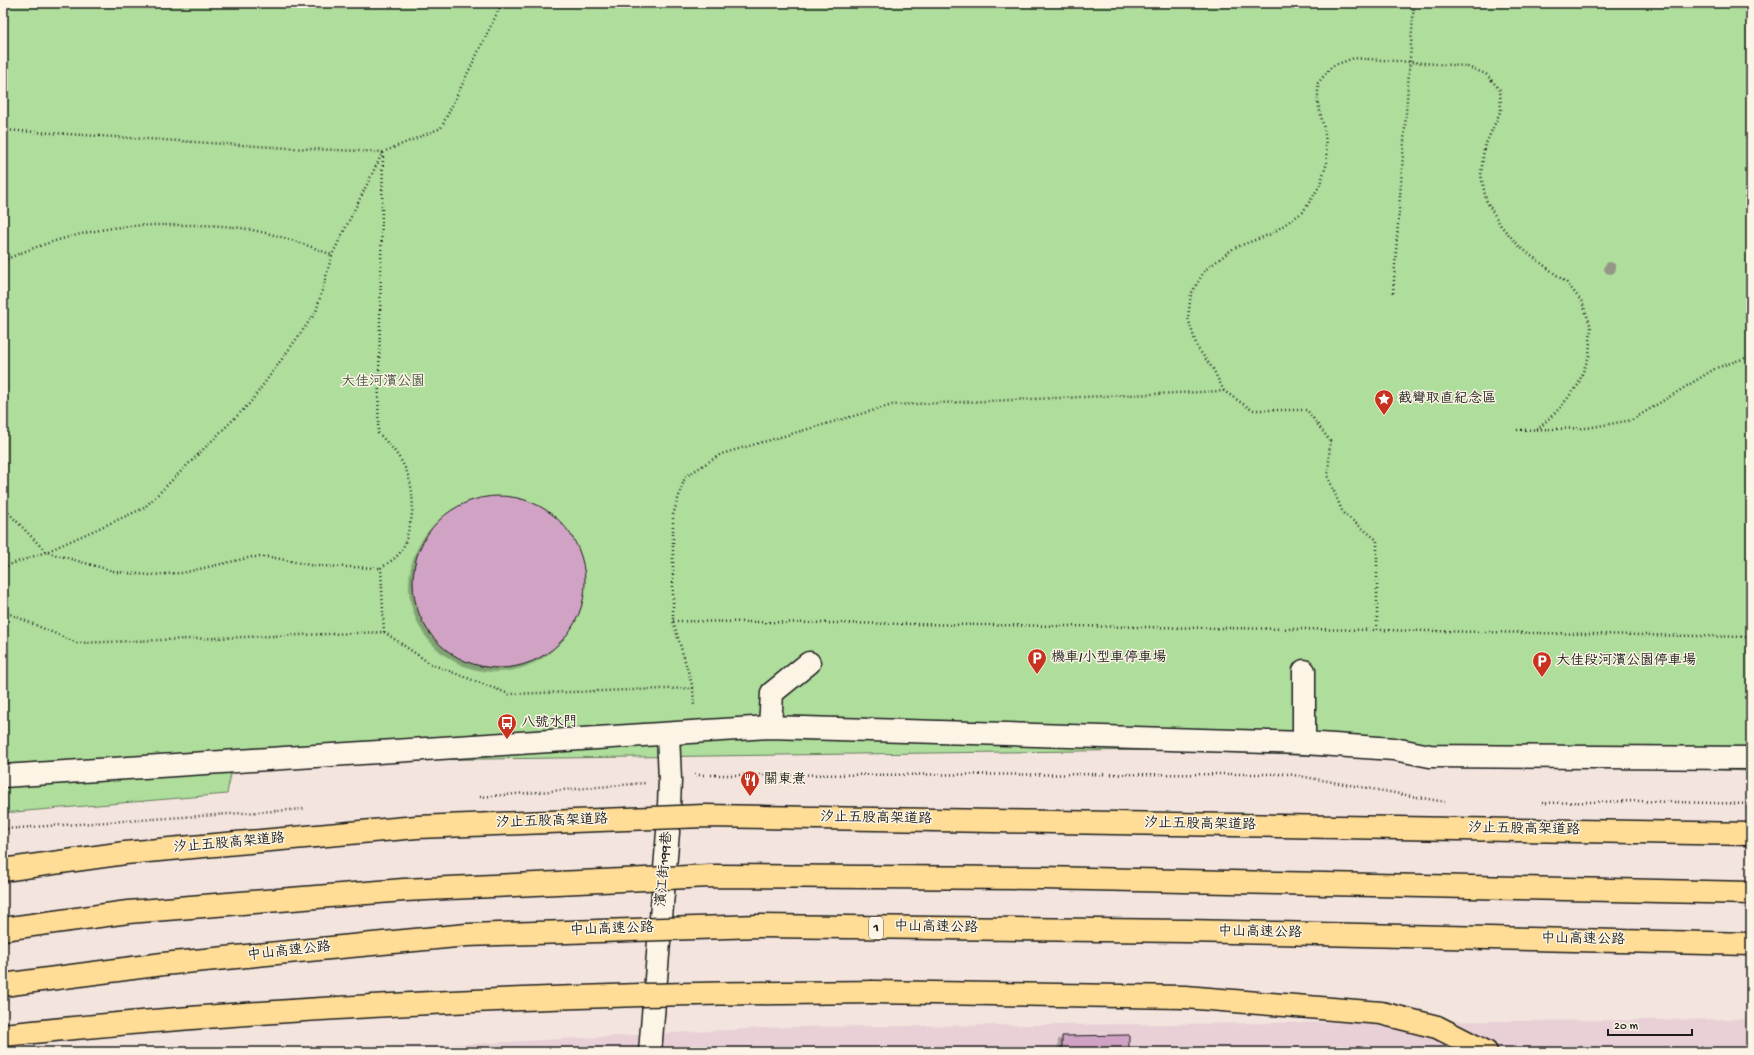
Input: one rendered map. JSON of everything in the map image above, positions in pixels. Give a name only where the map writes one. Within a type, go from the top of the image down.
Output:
[{"type":"highway","name":"汐止五股高架道路","points":[[3,870],[125,853],[417,827],[704,816],[1751,834]]},
{"type":"highway","points":[[3,929],[128,912],[404,890],[710,876],[1042,878],[1751,893]]},
{"type":"highway","name":"中山高速公路","points":[[3,985],[163,964],[467,934],[759,926],[1186,931],[1751,944]]},
{"type":"highway","points":[[3,1035],[344,1007],[611,996],[873,992],[1185,997],[1380,1013],[1437,1027],[1486,1052]]},
{"type":"lane","points":[[770,727],[772,692],[809,663]]},
{"type":"lane","points":[[1304,671],[1304,742]]},
{"type":"lane","points":[[3,776],[770,727],[1304,742],[1394,749],[1430,756],[1751,758]]},
{"type":"lane","name":"濱江街199巷","points":[[650,1052],[668,832],[670,780],[668,734]]},
{"type":"path","points":[[3,130],[289,148],[383,152],[441,128],[502,3]]},
{"type":"path","points":[[1393,293],[1414,3]]},
{"type":"path","points":[[1377,630],[1377,540],[1343,513],[1328,477],[1330,441],[1307,410],[1252,410],[1224,391],[1213,369],[1197,347],[1188,318],[1191,294],[1205,270],[1234,248],[1270,234],[1303,212],[1319,187],[1327,163],[1325,133],[1318,103],[1318,83],[1332,66],[1354,58],[1465,66],[1486,74],[1500,90],[1502,110],[1484,148],[1481,175],[1486,200],[1501,226],[1520,247],[1567,283],[1582,302],[1591,327],[1589,356],[1578,385],[1560,408],[1537,430]]},
{"type":"path","points":[[3,567],[46,552],[144,508],[250,403],[316,312],[332,255],[383,152]]},
{"type":"path","points":[[3,507],[46,552],[117,572],[150,576],[182,573],[252,556],[270,556],[315,566],[381,568],[396,556],[405,544],[412,518],[413,506],[412,492],[407,473],[399,456],[378,433],[383,152]]},
{"type":"path","points":[[3,261],[18,253],[48,243],[98,231],[128,226],[159,225],[202,225],[241,228],[301,242],[332,255]]},
{"type":"path","points":[[1517,430],[1587,428],[1632,420],[1716,368],[1745,358],[1751,360]]},
{"type":"path","points":[[693,733],[693,688],[672,621],[672,515],[685,477],[721,454],[892,405],[1224,391]]},
{"type":"path","points":[[381,568],[384,632]]},
{"type":"path","points":[[3,611],[77,644],[384,632],[432,664],[509,694],[693,688]]},
{"type":"path","points":[[672,621],[1377,630],[1751,637]]},
{"type":"shaded area","points":[[1751,1019],[1751,1052],[323,1052],[785,1027]]},
{"type":"green space","name":"大佳河濱公園","points":[[3,3],[1751,3],[1751,771],[1155,750],[335,761],[231,771],[227,794],[3,813]]},
{"type":"building","points":[[491,496],[507,496],[524,499],[540,506],[554,515],[566,527],[575,541],[582,557],[585,582],[584,599],[579,615],[566,637],[554,649],[540,658],[524,665],[507,668],[491,668],[474,665],[458,658],[444,649],[432,637],[423,623],[416,607],[413,590],[413,574],[416,557],[423,541],[432,527],[444,515],[458,506],[474,499]]},
{"type":"building","points":[[1129,1035],[1129,1052],[1062,1052],[1062,1036]]},
{"type":"place","name":"截彎取直紀念區","points":[[1384,416]]},
{"type":"place","name":"機車/小型車停車場","points":[[1037,675]]},
{"type":"place","name":"大佳段河濱公園停車場","points":[[1542,678]]},
{"type":"place","name":"八號水門","points":[[507,740]]},
{"type":"place","name":"關東煮","points":[[750,797]]}]
